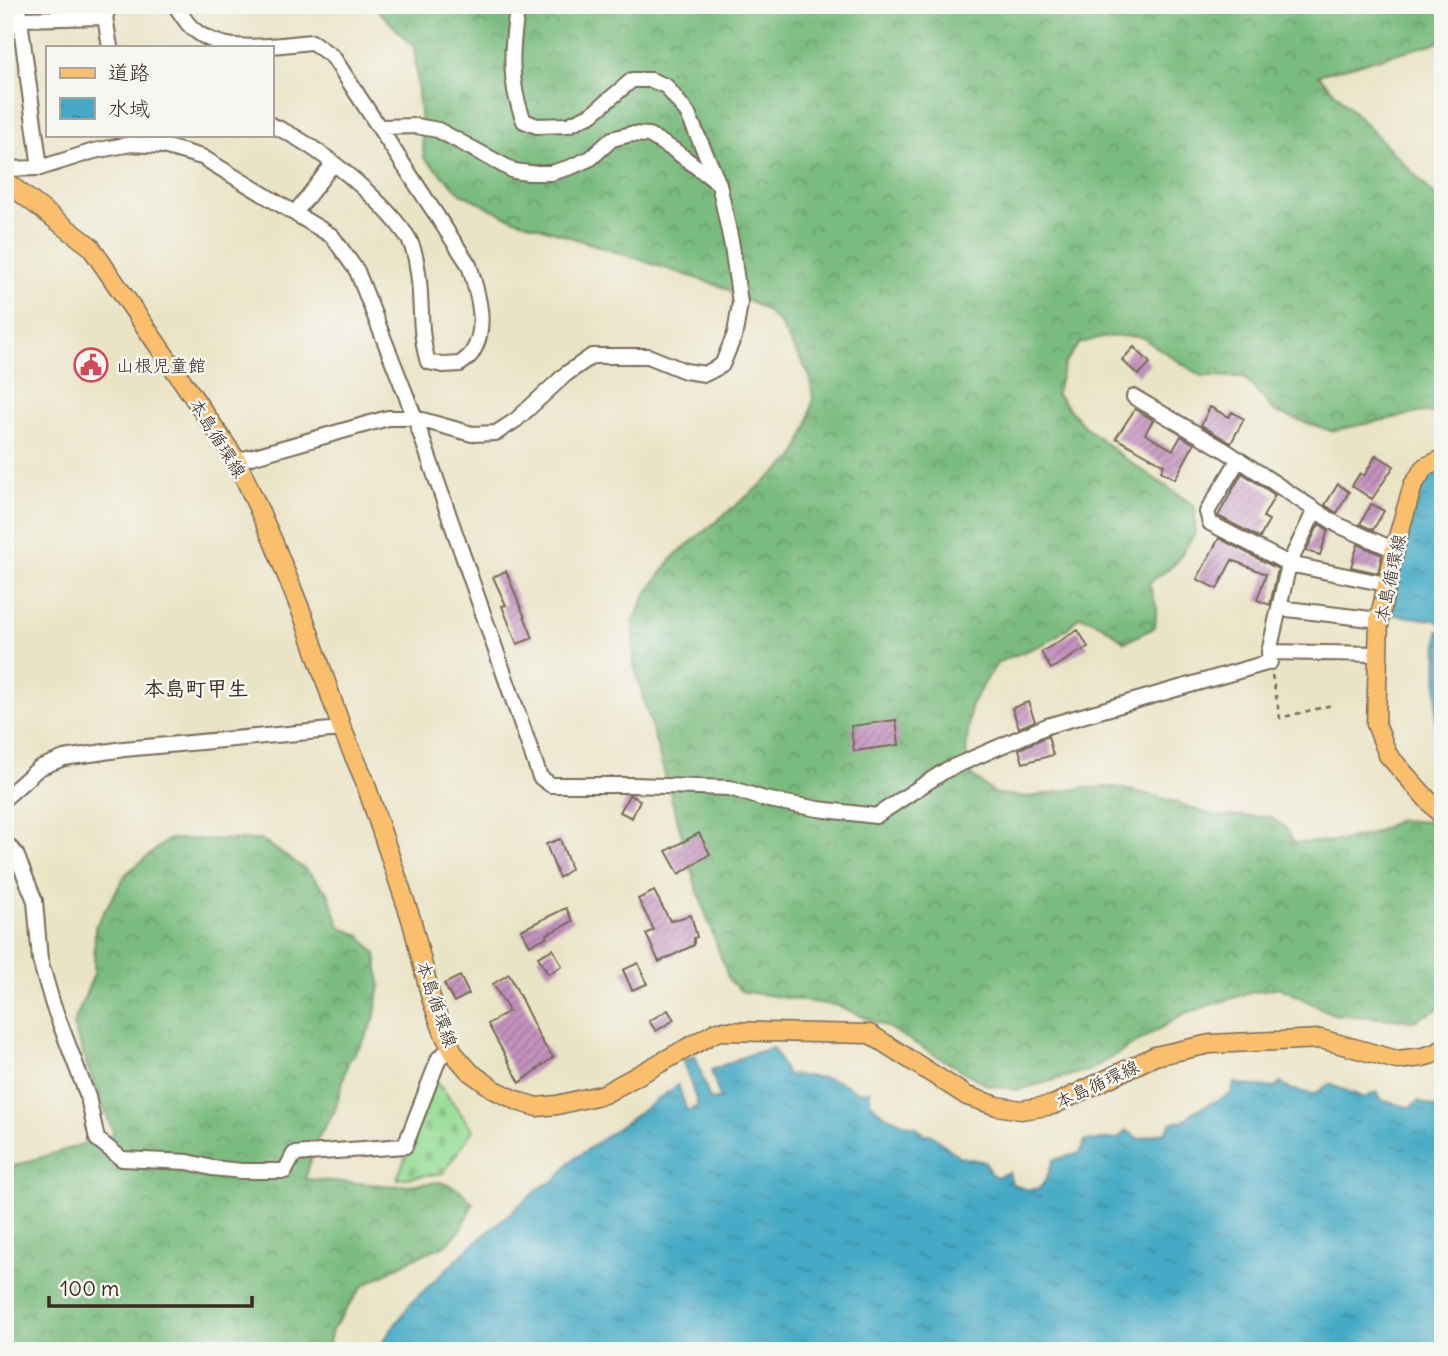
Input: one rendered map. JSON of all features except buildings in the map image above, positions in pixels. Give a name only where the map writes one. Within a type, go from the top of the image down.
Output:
[{"type":"main road","name":"本島循環線","points":[[5,181],[90,246],[237,461],[305,621],[342,729],[364,779],[412,922],[431,998],[451,1048],[470,1072],[495,1090],[537,1107],[604,1094],[718,1031],[870,1034],[967,1096],[997,1107],[1021,1110],[1053,1105],[1155,1056],[1210,1044],[1321,1039],[1397,1060],[1423,1057],[1443,1048]]},
{"type":"main road","name":"本島循環線","points":[[1443,459],[1425,467],[1413,485],[1386,584],[1379,620],[1376,724],[1388,755],[1443,817]]},
{"type":"street","points":[[174,5],[192,28],[221,45],[234,46]]},
{"type":"street","points":[[237,461],[388,418],[415,418],[471,434],[496,433],[516,420],[566,373],[592,356],[648,356],[685,371],[705,374],[722,365],[735,334],[740,303],[719,184],[688,114],[666,86],[651,80],[632,80],[592,114],[568,125],[537,126],[524,121],[515,98],[511,46],[518,5]]},
{"type":"street","points":[[40,168],[19,12],[107,11],[110,46]]},
{"type":"street","points":[[260,46],[312,42],[333,57],[470,265],[480,299],[480,327],[472,352],[460,364],[428,362],[422,344],[417,266],[409,237],[361,185],[293,134],[273,126]]},
{"type":"street","points":[[381,127],[416,126],[438,130],[514,171],[529,173],[551,173],[571,167],[591,158],[612,139],[631,134],[649,135],[719,184]]},
{"type":"street","points":[[5,169],[40,168],[130,139],[202,157],[332,236],[357,271],[415,418],[540,777],[551,785],[730,788],[764,799],[876,816],[946,770],[1047,726],[1270,657],[1378,654]]},
{"type":"street","points":[[295,213],[333,164]]},
{"type":"street","points":[[1134,397],[1239,459],[1338,525],[1395,550]]},
{"type":"street","points":[[1239,459],[1207,512],[1210,523],[1289,564],[1386,584]]},
{"type":"street","points":[[1270,657],[1289,564],[1315,510]]},
{"type":"street","points":[[1279,608],[1379,620]]},
{"type":"street","points":[[5,798],[39,768],[64,758],[124,749],[342,729]]},
{"type":"street","points":[[5,842],[16,854],[35,901],[40,960],[53,1005],[88,1097],[97,1139],[122,1160],[188,1163],[242,1171],[285,1171],[294,1154],[405,1146],[439,1058],[451,1048]]},
{"type":"path","points":[[1270,657],[1280,718],[1332,705]]},
{"type":"green space","points":[[373,5],[1443,5],[1443,41],[1318,75],[1443,204],[1443,414],[1423,412],[1331,431],[1275,412],[1244,377],[1201,376],[1141,337],[1098,338],[1079,344],[1065,363],[1056,394],[1083,425],[1120,455],[1195,506],[1195,533],[1175,564],[1149,583],[1157,609],[1154,628],[1125,642],[1102,625],[1080,616],[1046,643],[998,662],[971,704],[966,751],[972,776],[996,794],[1029,797],[1081,788],[1114,787],[1159,797],[1215,816],[1270,817],[1285,827],[1294,843],[1339,841],[1372,834],[1398,820],[1429,822],[1443,831],[1443,1006],[1414,1021],[1333,1014],[1279,987],[1245,994],[1186,1013],[1090,1070],[1018,1090],[987,1085],[887,1027],[839,1006],[741,991],[729,980],[695,883],[634,664],[633,623],[646,594],[674,556],[795,457],[808,425],[813,397],[809,374],[779,323],[764,309],[723,287],[506,216],[462,194],[424,158],[414,47]]},
{"type":"green space","points":[[169,839],[262,840],[306,870],[328,893],[340,927],[361,936],[376,954],[380,985],[374,1020],[363,1042],[348,1062],[335,1110],[318,1138],[305,1179],[395,1186],[441,1182],[460,1190],[473,1203],[462,1228],[447,1244],[410,1260],[362,1287],[332,1330],[327,1351],[5,1351],[5,1169],[114,1134],[73,1025],[94,974],[95,927],[126,874]]},
{"type":"green space","points":[[436,1080],[473,1130],[443,1173],[397,1179]]},
{"type":"water","points":[[1443,464],[1443,624],[1439,624],[1439,621],[1389,614],[1418,474]]},
{"type":"water","points":[[1438,631],[1443,632],[1443,744],[1436,739]]},
{"type":"water","points":[[773,1048],[787,1075],[823,1078],[841,1082],[856,1092],[870,1091],[870,1102],[883,1115],[916,1127],[923,1134],[930,1134],[960,1157],[985,1162],[990,1173],[997,1177],[1009,1172],[1012,1184],[1029,1190],[1040,1187],[1044,1182],[1053,1160],[1080,1153],[1085,1141],[1118,1139],[1126,1130],[1139,1139],[1165,1132],[1171,1123],[1184,1121],[1194,1111],[1231,1094],[1234,1083],[1274,1088],[1281,1082],[1289,1089],[1315,1094],[1329,1084],[1365,1098],[1376,1092],[1383,1101],[1409,1107],[1419,1101],[1443,1111],[1443,1351],[376,1351],[411,1303],[470,1247],[541,1187],[556,1180],[570,1162],[678,1085],[687,1111],[698,1106],[683,1060],[695,1055],[710,1100],[720,1098],[711,1070]]},
{"type":"place","name":"山根児童館","points":[[91,365]]},
{"type":"district","name":"本島町甲生","points":[[196,688]]}]
